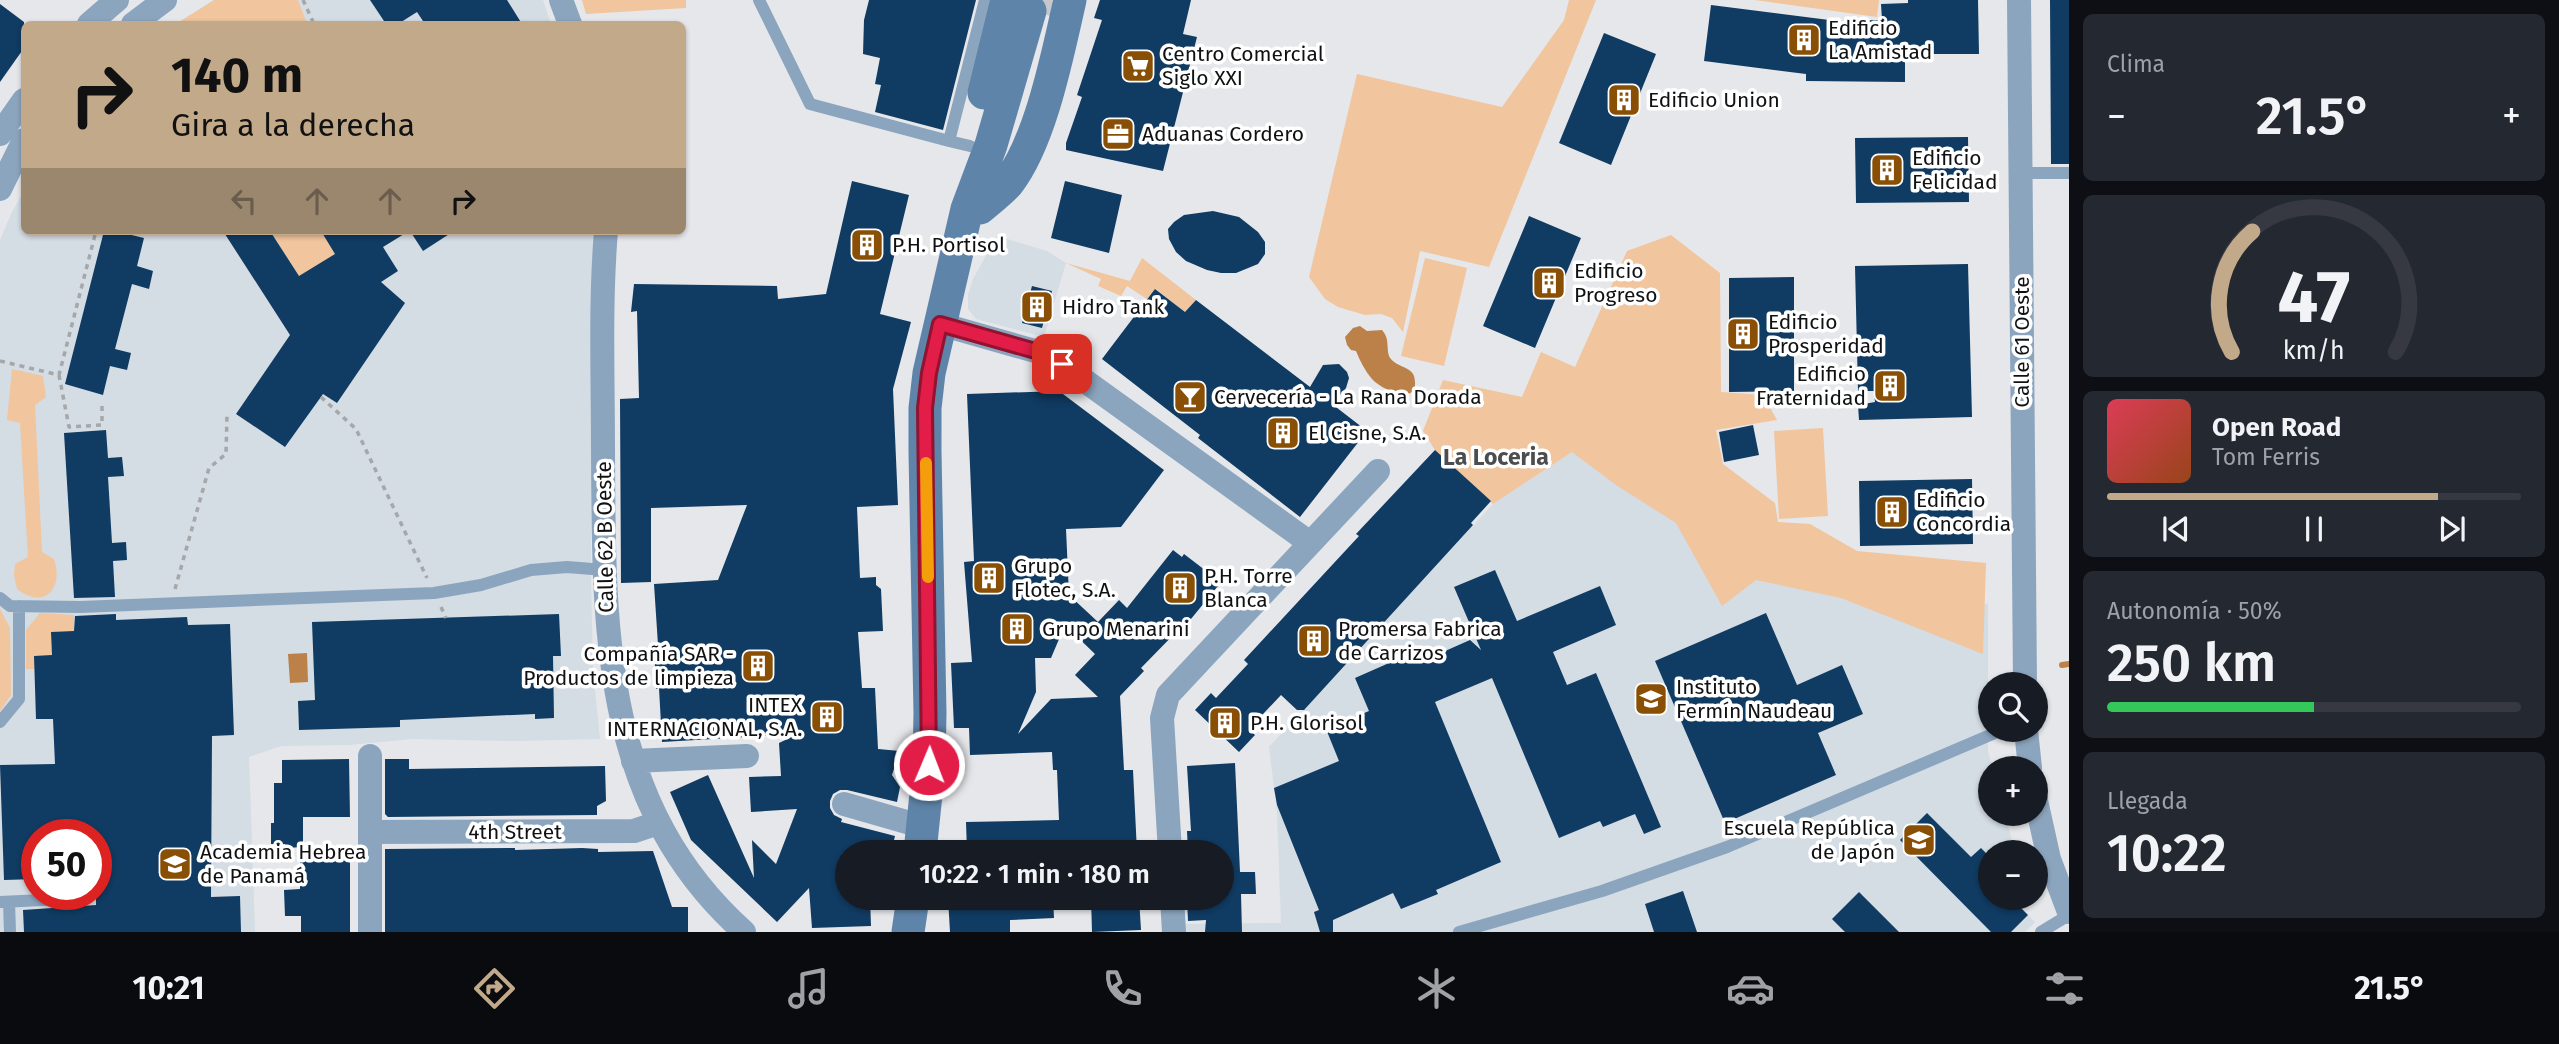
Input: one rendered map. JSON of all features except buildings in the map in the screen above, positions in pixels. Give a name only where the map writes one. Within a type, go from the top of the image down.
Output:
[{"type":"main road","points":[[973,209],[960,144],[1039,6]]},
{"type":"main road","points":[[922,840],[929,765],[930,713],[925,408],[929,373],[956,254],[1039,6]]},
{"type":"main road","points":[[908,932],[911,910]]},
{"type":"street","points":[[92,21],[117,0]]},
{"type":"street","points":[[561,0],[569,21]]},
{"type":"street","name":"Calle 61 Oeste","points":[[2019,0],[2025,672]]},
{"type":"street","points":[[137,21],[160,1]]},
{"type":"street","points":[[0,134],[21,104]]},
{"type":"street","points":[[0,190],[21,146]]},
{"type":"street","name":"Calle 62 B Oeste","points":[[606,235],[603,272],[607,632],[624,728],[639,780],[658,823],[688,872],[744,932]]},
{"type":"street","points":[[940,324],[1049,355],[1310,543]]},
{"type":"street","points":[[1169,840],[1162,718],[1168,695],[1378,471]]},
{"type":"street","points":[[370,756],[370,932]]},
{"type":"street","points":[[633,761],[747,756]]},
{"type":"street","points":[[844,804],[922,840]]},
{"type":"street","name":"4th Street","points":[[370,832],[634,831],[658,823]]},
{"type":"street","points":[[2042,826],[2049,859],[2069,913]]},
{"type":"street","points":[[1173,910],[1174,932]]},
{"type":"lane","points":[[759,0],[810,104],[960,144],[985,0]]},
{"type":"lane","points":[[2020,173],[2069,173]]},
{"type":"lane","points":[[0,598],[10,606],[80,607],[434,593],[481,585],[531,570],[567,567],[605,570]]},
{"type":"lane","points":[[0,722],[19,699],[19,606]]},
{"type":"lane","points":[[1459,932],[1602,891],[1727,847],[1978,740]]},
{"type":"lane","points":[[5,902],[10,932]]},
{"type":"lane","points":[[2041,932],[2069,913]]},
{"type":"path","points":[[303,0],[313,21]]},
{"type":"path","points":[[95,235],[60,375],[69,427],[102,425],[102,402]]},
{"type":"path","points":[[0,361],[60,375]]},
{"type":"path","points":[[321,397],[356,429],[446,618]]},
{"type":"path","points":[[170,605],[209,468],[226,454],[227,415]]},
{"type":"shaded area","points":[[214,0],[543,0],[550,21],[181,21]]},
{"type":"shaded area","points":[[214,0],[298,0],[306,21],[181,21]]},
{"type":"shaded area","points":[[582,0],[686,0],[686,8],[586,14]]},
{"type":"shaded area","points":[[1569,0],[1596,0],[1489,267],[1420,251],[1403,332],[1392,318],[1381,314],[1365,315],[1338,307],[1325,299],[1309,277],[1357,74],[1502,107],[1564,20]]},
{"type":"shaded area","points":[[1755,0],[1879,0],[1877,17]]},
{"type":"shaded area","points":[[21,196],[21,235],[597,235],[591,407],[591,580],[593,671],[600,739],[412,739],[349,745],[281,746],[249,757],[255,932],[0,932],[0,240]]},
{"type":"shaded area","points":[[273,235],[324,235],[359,291],[299,276]]},
{"type":"shaded area","points":[[1671,235],[1720,273],[1721,392],[1763,395],[1777,420],[1716,430],[1723,464],[1775,503],[1778,522],[1810,524],[1857,551],[1986,563],[1983,654],[1841,598],[1756,580],[1722,606],[1676,523],[1616,485],[1572,452],[1493,504],[1435,450],[1423,431],[1443,380],[1522,397],[1541,352],[1575,367],[1627,251]]},
{"type":"shaded area","points":[[997,236],[1047,251],[1066,263],[1044,337],[976,319],[968,309],[968,295],[973,279]]},
{"type":"shaded area","points":[[1142,258],[1196,300],[1185,312],[1156,289],[1147,299],[1127,286],[1121,296],[1098,286],[1101,279],[1066,263],[1130,281]]},
{"type":"shaded area","points":[[1425,258],[1467,268],[1444,366],[1401,356]]},
{"type":"shaded area","points":[[1360,326],[1367,331],[1382,330],[1386,336],[1391,360],[1410,370],[1414,376],[1415,386],[1412,392],[1392,392],[1369,376],[1356,351],[1347,345],[1345,337],[1353,328]]},
{"type":"shaded area","points":[[12,369],[43,376],[46,397],[35,405],[42,552],[54,559],[56,579],[54,587],[43,597],[27,595],[17,589],[14,575],[15,564],[28,557],[20,423],[7,420]]},
{"type":"shaded area","points":[[1823,428],[1828,516],[1779,519],[1774,431]]},
{"type":"shaded area","name":"Instituto Fermín Naudeau","points":[[1572,452],[1772,524],[1810,524],[1946,605],[1988,604],[1988,672],[1978,672],[1978,742],[1988,742],[1989,756],[1978,756],[1978,826],[2008,826],[2012,840],[1978,840],[1978,910],[2023,910],[2035,922],[2025,932],[1185,932],[1185,924],[1281,923],[1277,812],[1269,747],[1493,504]]},
{"type":"shaded area","points":[[0,609],[10,628],[11,695],[0,711]]},
{"type":"shaded area","points":[[40,613],[74,615],[74,631],[51,632],[52,655],[35,669],[26,669],[26,630]]},
{"type":"shaded area","points":[[307,653],[308,682],[290,683],[288,654]]},
{"type":"waterway","points":[[2062,665],[2069,664]]},
{"type":"tunnel","points":[[1047,15],[1051,0]]},
{"type":"slow traffic","points":[[926,463],[928,577]]},
{"type":"place","name":"Edificio La Amistad","points":[[1804,40]]},
{"type":"place","name":"Centro Comercial Siglo XXI","points":[[1138,66]]},
{"type":"place","name":"Edificio Union","points":[[1624,100]]},
{"type":"place","name":"Aduanas Cordero","points":[[1118,134]]},
{"type":"place","name":"Edificio Felicidad","points":[[1887,170]]},
{"type":"place","name":"P.H. Portisol","points":[[867,245]]},
{"type":"place","name":"Edificio Progreso","points":[[1549,283]]},
{"type":"place","name":"Hidro Tank","points":[[1037,307]]},
{"type":"place","name":"Edificio Prosperidad","points":[[1743,334]]},
{"type":"place","name":"Edificio Fraternidad","points":[[1890,386]]},
{"type":"place","name":"Cervecería - La Rana Dorada","points":[[1190,397]]},
{"type":"place","name":"El Cisne, S.A.","points":[[1283,433]]},
{"type":"place","name":"Edificio Concordia","points":[[1892,512]]},
{"type":"place","name":"Grupo Flotec, S.A.","points":[[989,578]]},
{"type":"place","name":"P.H. Torre Blanca","points":[[1180,588]]},
{"type":"place","name":"Grupo Menarini","points":[[1017,629]]},
{"type":"place","name":"Promersa Fabrica de Carrizos","points":[[1314,641]]},
{"type":"place","name":"Compañía SAR - Productos de limpieza","points":[[758,666]]},
{"type":"place","name":"Instituto Fermín Naudeau","points":[[1651,699]]},
{"type":"place","name":"INTEX INTERNACIONAL, S.A.","points":[[827,717]]},
{"type":"place","name":"P.H. Glorisol","points":[[1225,723]]},
{"type":"place","name":"Escuela República de Japón","points":[[1919,840]]},
{"type":"place","name":"Academia Hebrea de Panamá","points":[[175,864]]},
{"type":"district","name":"La Loceria","points":[[1496,457]]},
{"type":"route","points":[[929,765],[925,408],[929,373],[940,324],[1049,355],[1062,364]]}]
